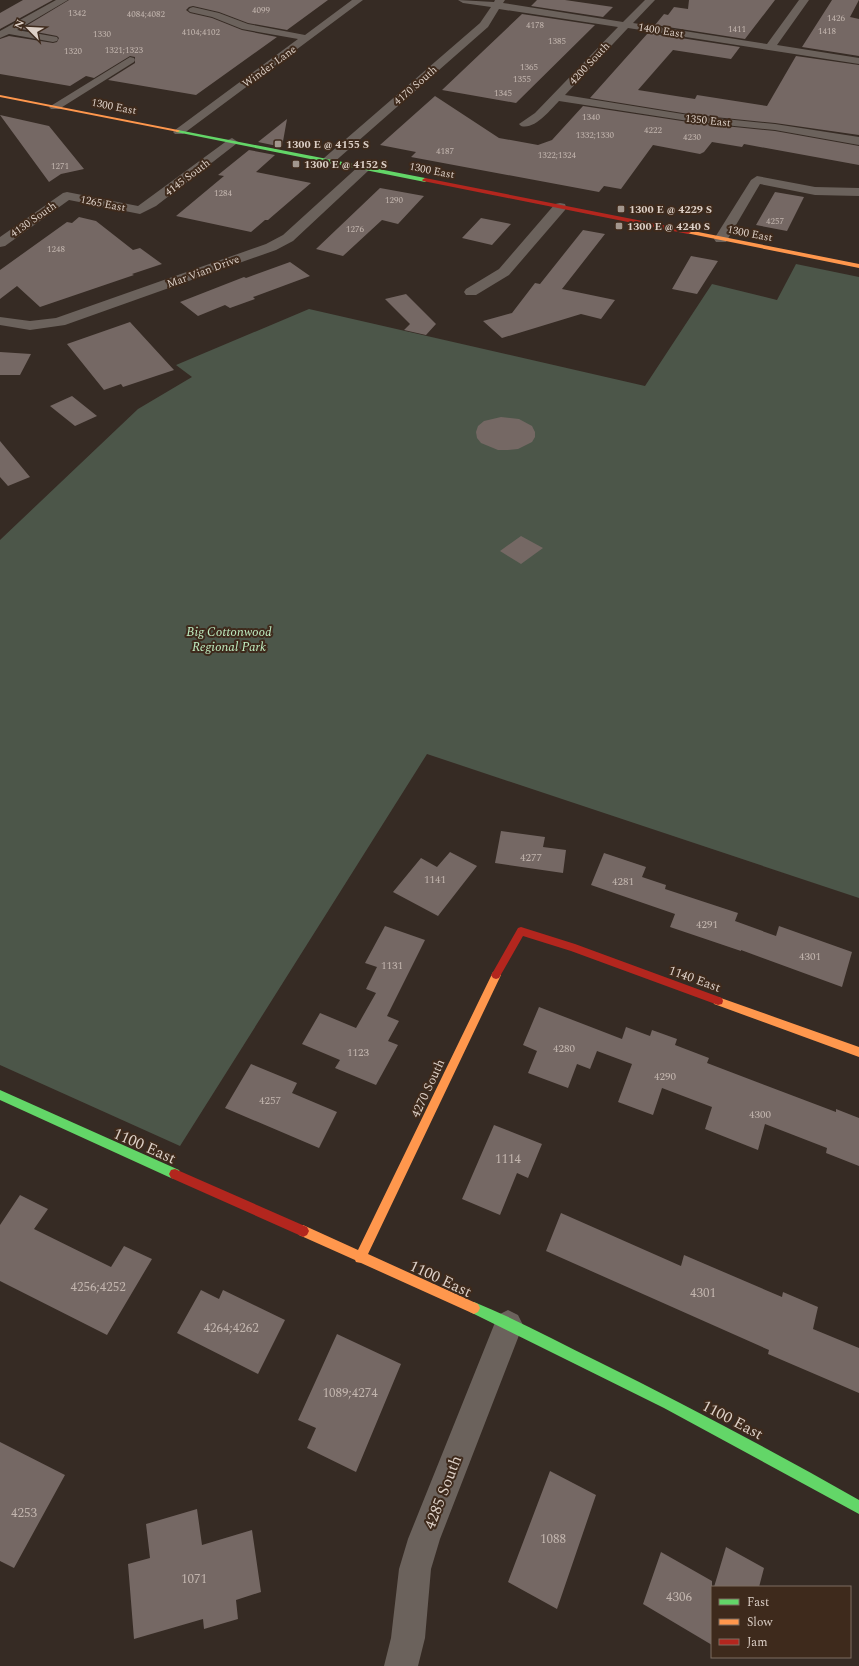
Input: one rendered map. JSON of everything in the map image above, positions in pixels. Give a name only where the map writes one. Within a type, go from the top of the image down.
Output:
[{"type":"main road","name":"1300 East","points":[[0,96],[859,266]]},
{"type":"main road","name":"1140 East","points":[[520,931],[572,947],[859,1052]]},
{"type":"main road","name":"4270 South","points":[[360,1258],[488,990],[520,931]]},
{"type":"main road","name":"1100 East","points":[[0,1094],[143,1161],[508,1325],[656,1395],[733,1435],[859,1508]]},
{"type":"street","points":[[4,33],[63,0]]},
{"type":"street","name":"Winder Lane","points":[[179,132],[358,0]]},
{"type":"street","name":"1400 East","points":[[463,0],[499,3],[625,25],[859,61]]},
{"type":"street","name":"4200 South","points":[[525,124],[540,115],[650,0]]},
{"type":"street","points":[[770,47],[804,0]]},
{"type":"street","name":"4170 South","points":[[328,161],[484,25],[499,3]]},
{"type":"street","points":[[192,10],[215,15],[246,27],[307,38]]},
{"type":"street","points":[[4,33],[53,39],[36,49]]},
{"type":"street","points":[[55,107],[130,60]]},
{"type":"street","name":"1350 East","points":[[558,97],[673,116],[775,127],[859,141]]},
{"type":"street","name":"4145 South","points":[[140,210],[152,203],[232,142]]},
{"type":"street","name":"Mar Vian Drive","points":[[0,321],[17,326],[46,325],[60,322],[276,245],[288,238],[364,168]]},
{"type":"street","points":[[721,239],[757,180],[794,189],[817,191],[846,190],[859,192]]},
{"type":"street","name":"1265 East","points":[[67,196],[140,210]]},
{"type":"street","name":"4130 South","points":[[0,243],[67,196]]},
{"type":"street","points":[[471,292],[509,267],[560,207]]},
{"type":"street","name":"4285 South","points":[[401,1666],[408,1638],[415,1569],[424,1539],[508,1325]]},
{"type":"green space","name":"Big Cottonwood Regional Park","points":[[796,264],[859,277],[859,898],[427,754],[180,1146],[0,1065],[0,540],[138,409],[192,377],[176,365],[309,309],[645,386],[712,284],[777,300]]},
{"type":"building","points":[[23,0],[53,0],[0,29],[0,13]]},
{"type":"building","points":[[69,0],[328,0],[287,30],[248,23],[219,12],[193,6],[189,7],[186,10],[190,13],[212,18],[242,30],[277,37],[196,95],[108,80],[135,63],[135,57],[130,56],[94,78],[86,76],[70,86],[0,74],[0,39],[9,36],[53,43],[57,42],[59,38],[57,36],[21,29]]},
{"type":"building","points":[[537,0],[565,0],[613,7],[603,17],[531,6]]},
{"type":"building","points":[[689,0],[775,0],[745,39],[655,25],[664,14],[668,15],[674,7],[688,9]]},
{"type":"building","points":[[832,0],[859,0],[850,17],[859,19],[859,56],[802,47]]},
{"type":"building","points":[[522,14],[595,25],[516,103],[442,90]]},
{"type":"building","points":[[648,33],[740,47],[731,59],[673,50],[638,90],[695,99],[697,95],[767,106],[796,56],[859,65],[859,135],[775,123],[695,115],[590,98]]},
{"type":"building","points":[[435,96],[499,138],[538,145],[552,140],[583,106],[695,123],[775,131],[859,146],[859,165],[744,144],[742,147],[712,142],[704,152],[700,154],[653,145],[621,189],[604,186],[599,192],[411,157],[416,152],[380,145]]},
{"type":"building","points":[[0,115],[49,126],[84,169],[61,174],[49,182]]},
{"type":"building","points":[[287,119],[282,147],[258,142]]},
{"type":"building","points":[[249,150],[275,155],[256,172],[311,183],[268,220],[265,220],[251,232],[176,216],[224,176],[218,175]]},
{"type":"building","points":[[380,188],[424,196],[398,224],[382,220],[343,256],[316,249]]},
{"type":"building","points":[[775,192],[804,197],[787,231],[756,225]]},
{"type":"building","points":[[79,217],[96,221],[133,250],[140,248],[162,264],[40,307],[17,286],[0,299],[0,270],[67,222],[72,223]]},
{"type":"building","points":[[481,218],[511,224],[492,245],[462,238]]},
{"type":"building","points":[[583,230],[605,234],[562,289],[615,300],[601,319],[581,314],[502,338],[483,321],[512,313],[535,283],[540,284]]},
{"type":"building","points":[[691,256],[718,261],[697,294],[672,289]]},
{"type":"building","points":[[290,262],[310,276],[253,297],[255,299],[230,308],[225,305],[198,316],[180,302],[244,277],[246,278]]},
{"type":"building","points":[[406,294],[436,324],[426,335],[404,330],[410,324],[385,299]]},
{"type":"building","points":[[130,322],[174,370],[123,387],[121,384],[104,390],[67,344]]},
{"type":"building","points":[[0,352],[31,354],[20,375],[0,375]]},
{"type":"building","points":[[72,396],[97,416],[75,426],[50,406]]},
{"type":"building","points":[[501,417],[519,419],[532,426],[535,432],[535,437],[532,442],[518,449],[508,450],[498,450],[481,443],[477,438],[476,432],[478,426],[484,421]]},
{"type":"building","points":[[0,441],[30,477],[8,486],[0,477]]},
{"type":"building","points":[[521,536],[543,548],[521,564],[500,551]]},
{"type":"building","points":[[501,831],[545,837],[543,847],[566,850],[563,873],[495,863]]},
{"type":"building","points":[[450,852],[477,866],[438,916],[393,892],[421,858],[437,867]]},
{"type":"building","points":[[604,853],[646,867],[642,877],[666,885],[665,889],[738,913],[735,921],[776,936],[779,926],[852,952],[842,987],[741,950],[670,927],[675,914],[591,885]]},
{"type":"building","points":[[385,926],[425,940],[387,1016],[399,1021],[388,1041],[398,1045],[376,1085],[335,1068],[340,1060],[302,1044],[320,1013],[356,1028],[376,993],[366,989],[377,967],[365,963]]},
{"type":"building","points":[[539,1007],[622,1039],[626,1027],[650,1036],[652,1030],[677,1039],[675,1045],[709,1058],[707,1063],[836,1112],[836,1109],[859,1118],[859,1166],[826,1153],[827,1148],[765,1124],[758,1150],[705,1129],[712,1107],[662,1088],[653,1115],[618,1102],[632,1064],[597,1051],[590,1069],[577,1064],[568,1088],[528,1073],[537,1051],[523,1045]]},
{"type":"building","points":[[251,1064],[297,1083],[292,1093],[337,1112],[319,1148],[225,1108]]},
{"type":"building","points":[[494,1125],[542,1144],[528,1178],[517,1173],[500,1215],[462,1199]]},
{"type":"building","points":[[20,1195],[48,1209],[34,1229],[111,1267],[124,1246],[152,1259],[107,1335],[0,1281],[0,1225]]},
{"type":"building","points":[[561,1213],[681,1266],[684,1255],[782,1297],[783,1292],[818,1307],[813,1329],[859,1348],[859,1393],[768,1354],[769,1350],[546,1251]]},
{"type":"building","points":[[201,1290],[219,1299],[223,1290],[285,1320],[258,1374],[177,1333]]},
{"type":"building","points":[[337,1334],[401,1364],[356,1472],[307,1448],[316,1428],[298,1420]]},
{"type":"building","points":[[0,1442],[65,1475],[14,1568],[0,1561]]},
{"type":"building","points":[[550,1471],[596,1495],[557,1609],[508,1582]]},
{"type":"building","points":[[197,1509],[202,1545],[252,1530],[261,1592],[236,1600],[238,1619],[204,1629],[203,1619],[134,1639],[128,1564],[150,1558],[146,1524]]},
{"type":"building","points":[[726,1547],[764,1568],[759,1586],[714,1586]]},
{"type":"building","points":[[661,1552],[712,1581],[711,1644],[643,1604]]},
{"type":"traffic: fast","points":[[178,131],[425,180]]},
{"type":"traffic: fast","points":[[0,1095],[175,1174]]},
{"type":"traffic: fast","points":[[474,1308],[668,1403],[859,1507]]},
{"type":"traffic: slow","points":[[0,96],[178,131]]},
{"type":"traffic: slow","points":[[688,232],[859,266]]},
{"type":"traffic: slow","points":[[360,1258],[496,975]]},
{"type":"traffic: slow","points":[[718,1001],[859,1052]]},
{"type":"traffic: slow","points":[[303,1231],[474,1308]]},
{"type":"traffic: jam","points":[[425,180],[688,232]]},
{"type":"traffic: jam","points":[[496,975],[521,931],[572,947],[718,1001]]},
{"type":"traffic: jam","points":[[175,1174],[303,1231]]},
{"type":"place","name":"1300 E @ 4155 S","points":[[278,144]]},
{"type":"place","name":"1300 E @ 4152 S","points":[[296,164]]},
{"type":"place","name":"1300 E @ 4229 S","points":[[621,209]]},
{"type":"place","name":"1300 E @ 4240 S","points":[[619,226]]}]
